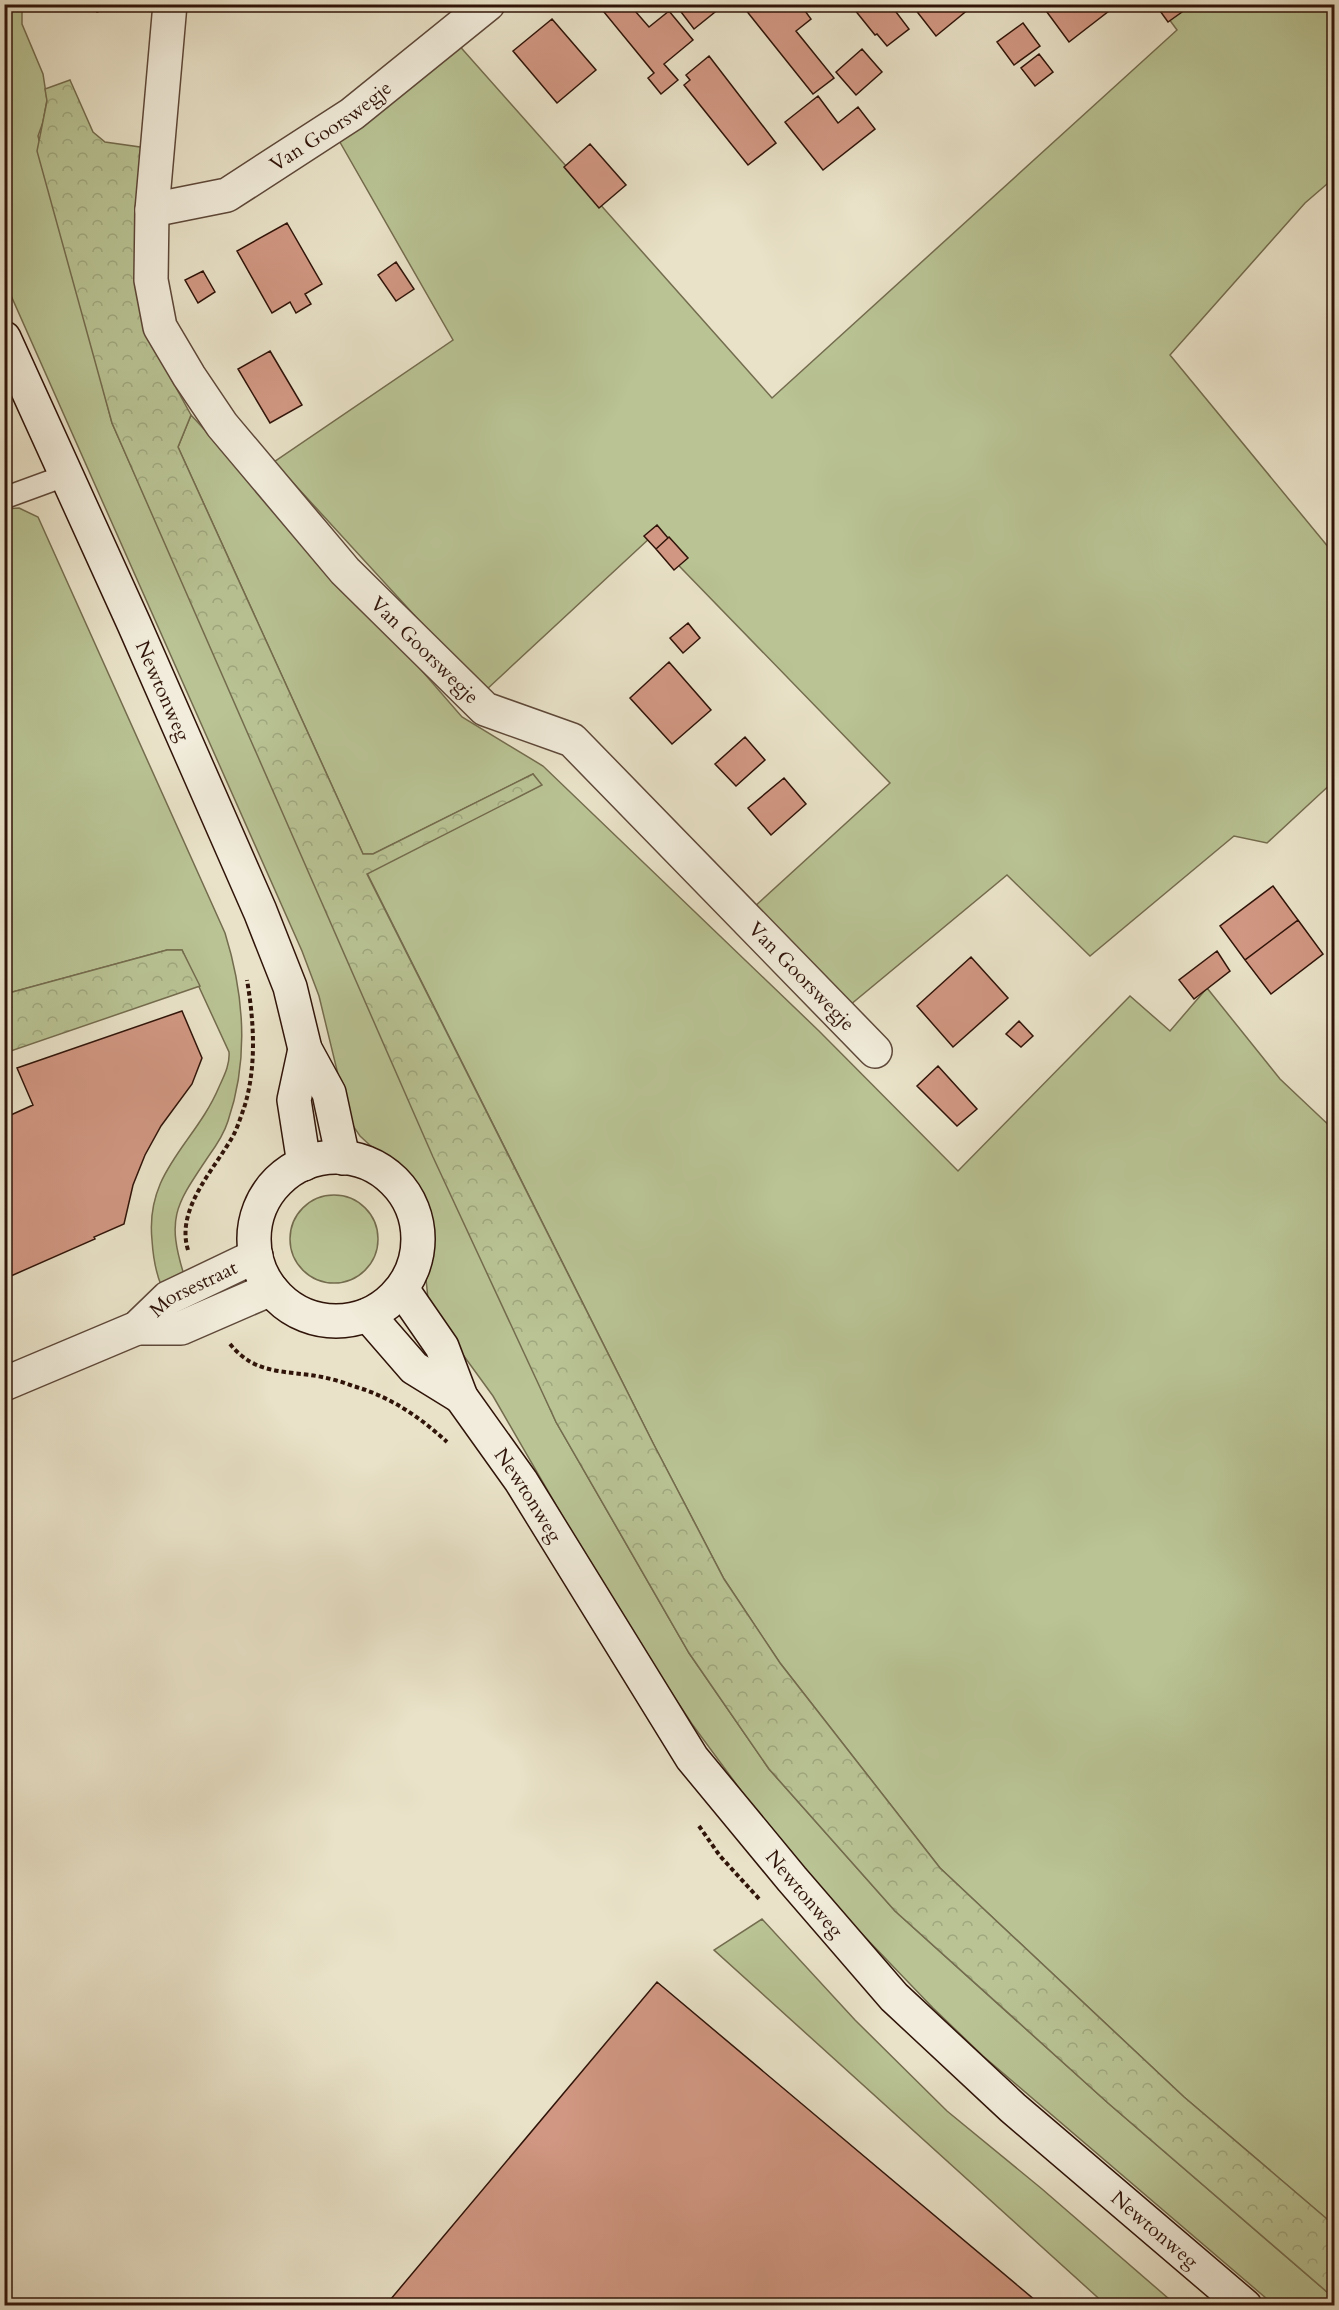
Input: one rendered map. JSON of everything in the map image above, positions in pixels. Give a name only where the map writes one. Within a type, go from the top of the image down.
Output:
[{"type":"main road","name":"Van Goorswegje","points":[[170,4],[152,210],[151,280],[160,327],[189,376],[222,425],[345,571],[485,708],[572,740],[875,1051]]},
{"type":"main road","name":"Van Goorswegje","points":[[152,210],[226,195],[352,114],[488,4]]},
{"type":"main road","name":"Newtonweg","points":[[4,338],[260,911],[290,987],[305,1049],[329,1093],[343,1158]]},
{"type":"main road","name":"Newtonweg","points":[[304,1164],[294,1101],[305,1049]]},
{"type":"main road","points":[[323,1158],[343,1158],[371,1165],[395,1182],[411,1206],[418,1234],[415,1262],[402,1288],[387,1304],[368,1315],[342,1321],[315,1318],[290,1308],[271,1289],[261,1274],[256,1256],[254,1234],[258,1212],[269,1192],[284,1175],[304,1164],[323,1158]]},
{"type":"main road","name":"Morsestraat","points":[[4,1384],[137,1328],[168,1299],[256,1256]]},
{"type":"main road","name":"Newtonweg","points":[[402,1288],[442,1347],[461,1397],[521,1481],[692,1758],[792,1879],[894,1996],[1013,2108],[1245,2306]]},
{"type":"main road","name":"Morsestraat","points":[[137,1328],[181,1328],[271,1289]]},
{"type":"main road","name":"Newtonweg","points":[[368,1315],[414,1368],[461,1397]]},
{"type":"lane","points":[[4,498],[67,475]]},
{"type":"green space","points":[[4,5],[26,5],[22,10],[22,24],[43,74],[47,100],[38,136],[112,423],[556,1422],[689,1653],[769,1769],[895,1911],[1108,2103],[1334,2298],[1334,2305],[1274,2305],[983,2056],[933,2008],[838,1909],[745,1796],[692,1724],[615,1607],[493,1396],[434,1315],[428,1299],[426,1279],[434,1235],[421,1190],[406,1172],[360,1136],[349,1120],[319,996],[302,951],[5,282]]},
{"type":"green space","points":[[1163,5],[1334,5],[1334,178],[1305,203],[1170,355],[1334,554],[1334,781],[1267,843],[1234,836],[1090,956],[1007,875],[850,1005],[753,908],[890,783],[651,537],[486,690],[461,666],[274,462],[453,340],[337,137],[456,42],[772,398],[1177,30],[1160,7]]},
{"type":"green space","points":[[70,80],[93,132],[105,142],[147,148],[168,373],[191,415],[178,447],[363,854],[373,854],[533,774],[542,785],[367,874],[654,1445],[724,1579],[780,1663],[940,1868],[1184,2097],[1334,2225],[1334,2298],[1108,2103],[895,1911],[769,1769],[689,1653],[556,1422],[433,1157],[112,423],[37,151],[47,101],[45,89]]},
{"type":"green space","points":[[191,415],[350,588],[462,717],[543,766],[819,1031],[958,1171],[1130,996],[1170,1031],[1207,988],[1280,1079],[1334,1130],[1334,2225],[1184,2097],[940,1868],[780,1663],[724,1579],[654,1445],[367,873],[541,785],[533,774],[373,854],[363,854],[178,447]]},
{"type":"green space","points":[[19,508],[38,517],[225,933],[236,979],[242,1027],[235,1098],[222,1135],[188,1188],[177,1212],[176,1239],[184,1275],[161,1285],[152,1240],[152,1216],[156,1195],[174,1159],[209,1107],[226,1070],[229,1052],[182,950],[167,950],[5,994],[4,509]]},
{"type":"green space","points":[[167,950],[182,950],[200,986],[5,1053],[5,994]]},
{"type":"green space","points":[[334,1195],[351,1198],[365,1208],[375,1222],[378,1239],[375,1256],[365,1270],[351,1280],[334,1283],[317,1280],[303,1270],[293,1256],[290,1239],[293,1222],[303,1208],[317,1198]]},
{"type":"green space","points":[[762,1919],[855,2020],[947,2111],[1042,2189],[1176,2305],[1106,2305],[714,1950]]},
{"type":"building","points":[[94,4],[118,4],[97,12]]},
{"type":"building","points":[[600,4],[629,4],[649,27],[669,11],[693,40],[664,64],[678,80],[661,94],[648,78],[654,73],[599,6]]},
{"type":"building","points":[[675,4],[725,4],[694,29]]},
{"type":"building","points":[[741,4],[800,4],[811,19],[796,31],[834,78],[813,94]]},
{"type":"building","points":[[850,4],[890,4],[909,29],[887,46]]},
{"type":"building","points":[[911,4],[975,4],[936,36]]},
{"type":"building","points":[[1041,4],[1118,4],[1069,42]]},
{"type":"building","points":[[1155,4],[1188,4],[1189,7],[1168,22]]},
{"type":"building","points":[[552,19],[596,70],[557,103],[513,51]]},
{"type":"building","points":[[1023,23],[1040,46],[1014,65],[997,42]]},
{"type":"building","points":[[862,49],[882,72],[856,95],[836,72]]},
{"type":"building","points":[[1039,54],[1053,72],[1035,86],[1021,68]]},
{"type":"building","points":[[709,56],[776,143],[748,165],[684,85],[690,80],[686,75]]},
{"type":"building","points":[[818,96],[838,123],[858,107],[875,129],[823,170],[785,122]]},
{"type":"building","points":[[590,144],[626,185],[599,208],[564,167]]},
{"type":"building","points":[[287,223],[322,284],[305,294],[311,304],[296,313],[290,302],[272,313],[237,251]]},
{"type":"building","points":[[396,262],[414,289],[396,301],[378,275]]},
{"type":"building","points":[[203,271],[215,292],[198,303],[185,280]]},
{"type":"building","points":[[270,351],[302,405],[270,423],[238,369]]},
{"type":"building","points":[[657,525],[668,538],[656,549],[644,536]]},
{"type":"building","points":[[669,537],[688,558],[674,570],[656,549]]},
{"type":"building","points":[[688,623],[700,638],[683,653],[670,638]]},
{"type":"building","points":[[669,662],[711,710],[672,744],[630,698]]},
{"type":"building","points":[[745,737],[765,760],[736,786],[715,764]]},
{"type":"building","points":[[784,778],[806,804],[771,835],[748,808]]},
{"type":"building","points":[[1273,886],[1298,920],[1245,960],[1220,926]]},
{"type":"building","points":[[1298,920],[1323,954],[1271,994],[1245,960]]},
{"type":"building","points":[[1217,951],[1230,971],[1194,999],[1179,980]]},
{"type":"building","points":[[971,957],[1008,998],[953,1047],[917,1006]]},
{"type":"building","points":[[182,1011],[202,1058],[192,1084],[161,1126],[145,1155],[133,1185],[124,1224],[4,1279],[4,1118],[33,1105],[17,1068]]},
{"type":"building","points":[[1019,1021],[1033,1036],[1021,1047],[1006,1034]]},
{"type":"building","points":[[938,1066],[977,1109],[957,1126],[917,1086]]},
{"type":"building","points":[[657,1982],[1042,2306],[385,2306]]}]
